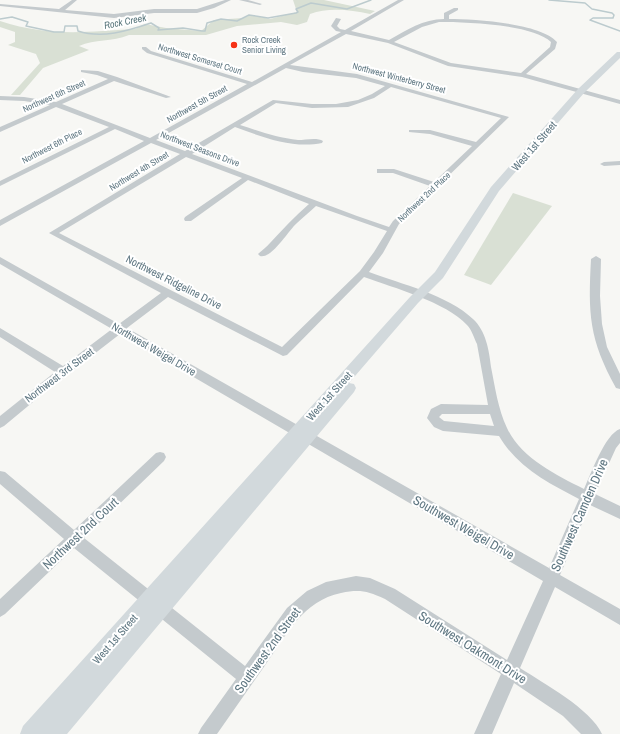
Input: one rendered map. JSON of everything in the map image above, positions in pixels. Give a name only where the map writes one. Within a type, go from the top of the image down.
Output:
[{"type":"main road","name":"West 1st Street","points":[[31,734],[154,604],[423,297],[452,269],[507,188],[585,92],[620,54]]},
{"type":"main road","name":"West 1st Street","points":[[585,92],[620,60]]},
{"type":"main road","name":"West 1st Street","points":[[53,734],[154,604]]},
{"type":"street","points":[[61,10],[75,0]]},
{"type":"street","points":[[0,5],[114,16],[154,11],[197,10],[212,7],[229,0]]},
{"type":"street","points":[[241,0],[260,4]]},
{"type":"street","name":"Northwest 5th Street","points":[[0,223],[347,32],[402,0]]},
{"type":"street","points":[[12,6],[20,1]]},
{"type":"street","points":[[447,20],[447,12],[456,9]]},
{"type":"street","points":[[338,19],[334,28],[390,42],[450,65],[522,75],[620,102]]},
{"type":"street","points":[[390,42],[426,23],[447,20],[522,28],[548,36],[554,42],[553,48],[522,75]]},
{"type":"street","name":"Northwest Somerset Court","points":[[144,48],[149,52],[252,84]]},
{"type":"street","name":"Northwest Winterberry Street","points":[[285,66],[305,72],[345,73],[506,117]]},
{"type":"street","points":[[83,71],[98,73],[115,78],[168,97]]},
{"type":"street","name":"Northwest 6th Street","points":[[0,130],[115,78]]},
{"type":"street","name":"Northwest 4th Street","points":[[53,233],[276,101],[313,107],[338,106],[364,100],[390,85]]},
{"type":"street","name":"Northwest Seasons Drive","points":[[0,98],[33,100],[56,105],[354,218],[390,230]]},
{"type":"street","name":"Northwest 2nd Place","points":[[283,352],[363,273],[378,252],[390,230],[506,117]]},
{"type":"street","points":[[235,125],[282,139],[303,142],[319,142]]},
{"type":"street","name":"Northwest 6th Place","points":[[0,184],[114,126]]},
{"type":"street","points":[[411,131],[430,132],[478,145]]},
{"type":"street","points":[[604,164],[620,163]]},
{"type":"street","points":[[380,171],[394,171],[436,186]]},
{"type":"street","points":[[188,219],[248,177]]},
{"type":"street","points":[[263,254],[272,247],[293,222],[315,203]]},
{"type":"street","name":"Northwest Ridgeline Drive","points":[[53,233],[283,352]]},
{"type":"street","points":[[596,258],[595,277],[598,333],[605,356],[620,385]]},
{"type":"street","name":"Northwest Weigel Drive","points":[[0,260],[302,434]]},
{"type":"street","points":[[363,273],[458,313],[471,323],[482,344],[502,431],[512,448],[530,464],[620,513]]},
{"type":"street","name":"Northwest 3rd Street","points":[[0,423],[35,391],[64,372],[168,292]]},
{"type":"street","points":[[0,332],[64,372]]},
{"type":"street","points":[[496,410],[441,409],[435,412],[433,418],[438,424],[443,426],[502,431]]},
{"type":"street","name":"Southwest Weigel Drive","points":[[302,434],[620,617]]},
{"type":"street","name":"Southwest Camden Drive","points":[[483,734],[587,496],[611,445],[620,434]]},
{"type":"street","name":"Northwest 2nd Court","points":[[0,609],[160,457]]},
{"type":"street","points":[[0,476],[74,539],[247,677]]},
{"type":"street","name":"Southwest Oakmont Drive","points":[[342,585],[356,583],[370,585],[390,594],[510,670],[569,710],[593,734]]},
{"type":"street","name":"Southwest 2nd Street","points":[[208,734],[292,613],[312,596],[326,589],[342,585]]},
{"type":"shaded area","points":[[293,0],[324,0],[375,11],[370,14],[347,10],[325,10],[310,14],[307,22],[297,25],[281,22],[237,26],[206,35],[129,35],[116,39],[91,42],[79,46],[89,50],[43,68],[20,95],[11,95],[40,63],[36,54],[8,45],[15,42],[15,32],[0,27],[0,21],[35,29],[67,32],[135,29],[145,24],[166,28],[201,31],[214,20],[243,18],[251,15],[270,19],[297,12]]},
{"type":"shaded area","points":[[513,193],[552,206],[491,285],[464,275]]},
{"type":"waterway","name":"Rock Creek","points":[[0,19],[12,17],[28,22],[26,26],[54,32],[64,32],[65,26],[77,26],[78,31],[105,34],[133,29],[151,23],[159,28],[158,30],[183,28],[205,31],[207,23],[221,19],[237,21],[249,15],[268,18],[296,13],[298,12],[296,9],[311,3],[347,9],[371,0]]},
{"type":"waterway","name":"Rock Creek","points":[[549,0],[585,3],[592,9],[612,13],[614,15],[613,18],[593,18],[590,20],[620,31]]},
{"type":"place","name":"Rock Creek Senior Living","points":[[234,45]]}]
